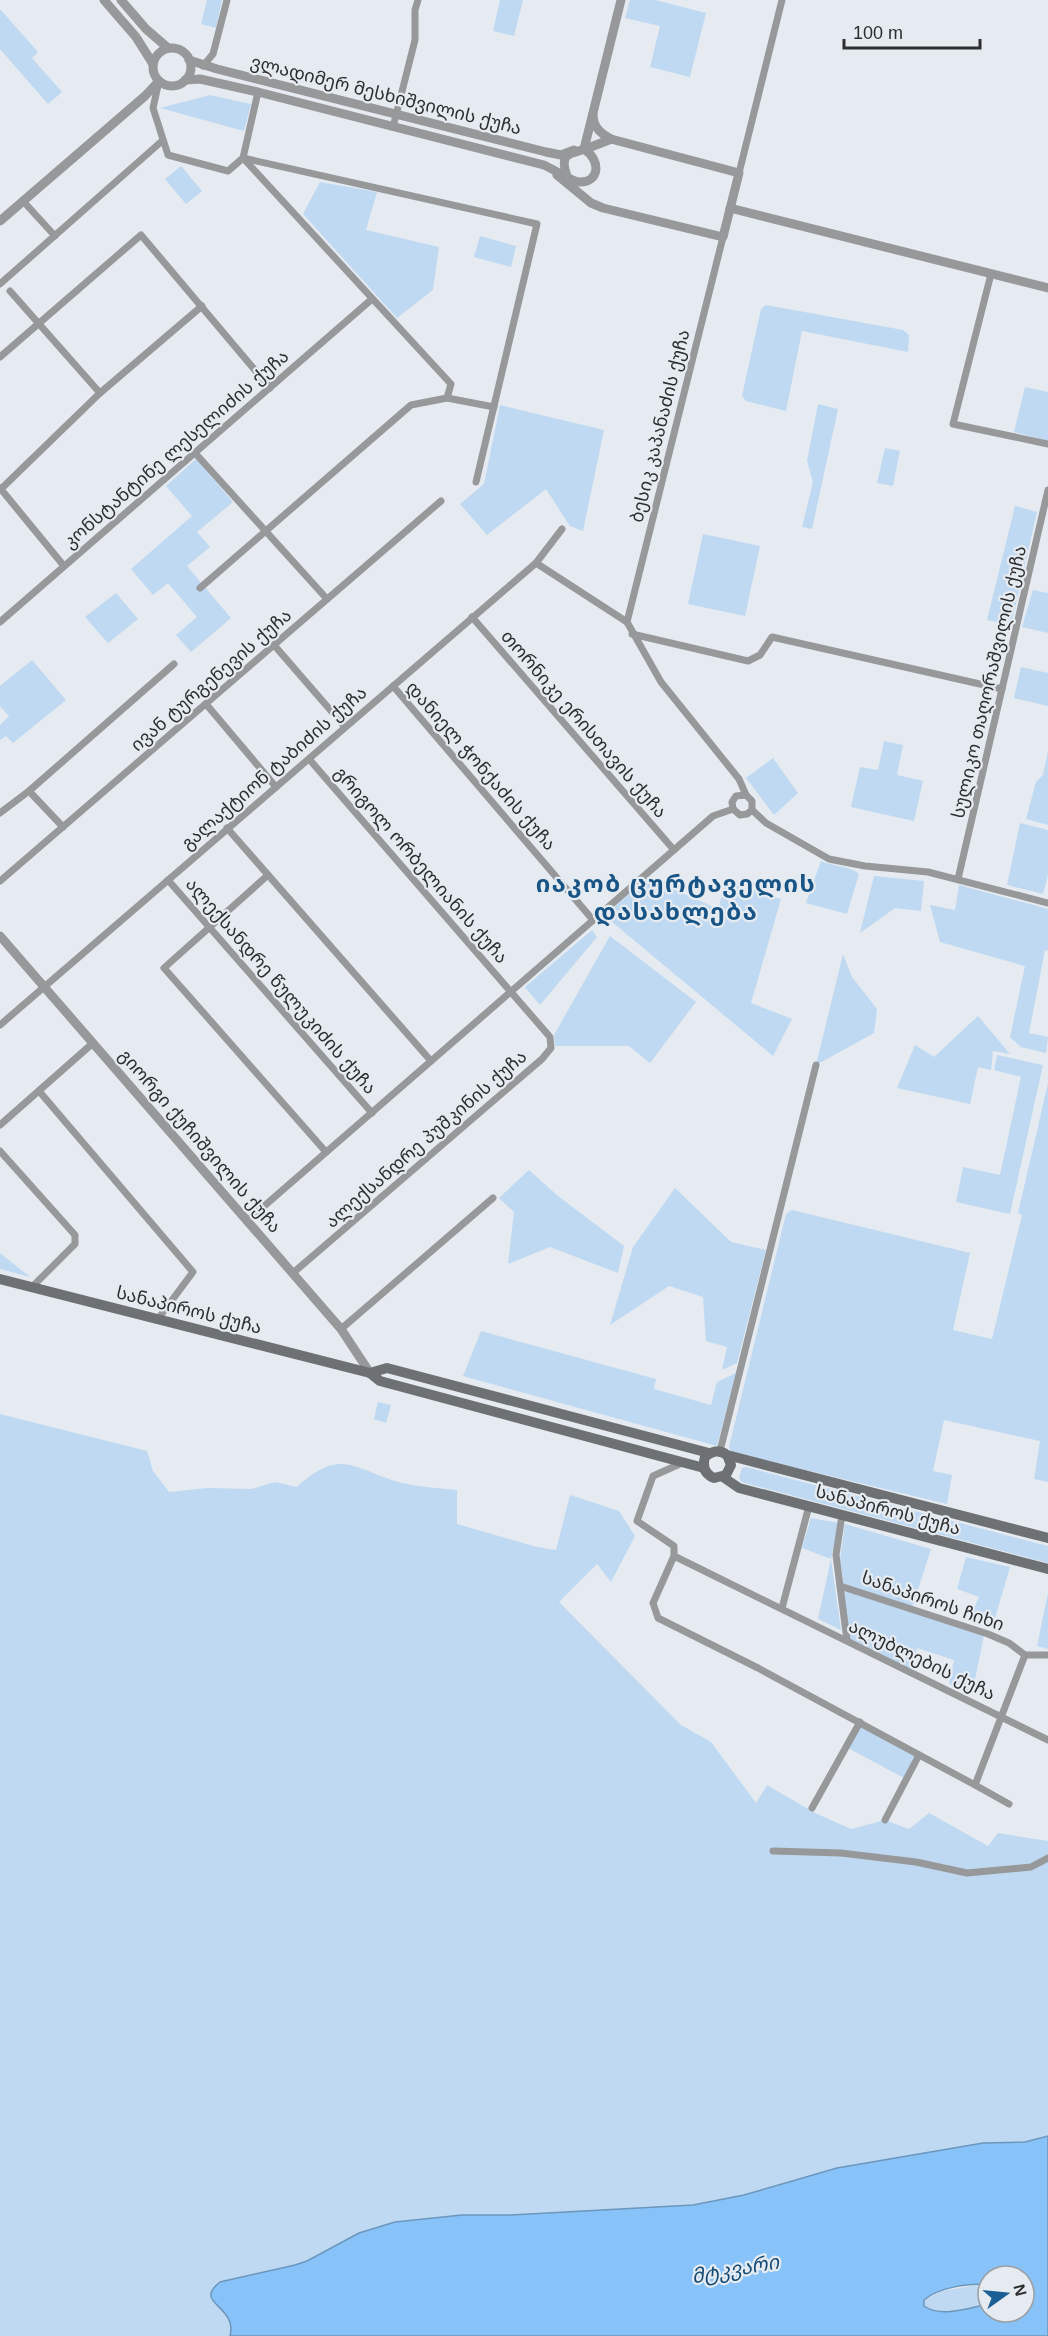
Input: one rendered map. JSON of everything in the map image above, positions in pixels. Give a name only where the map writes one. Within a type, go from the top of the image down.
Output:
[{"type":"main road","name":"სანაპიროს ქუჩა","points":[[0,1279],[370,1373],[380,1381],[704,1468]]},
{"type":"main road","name":"სანაპიროს ქუჩა","points":[[370,1373],[387,1368],[1048,1538]]},
{"type":"main road","points":[[719,1453],[731,1465],[723,1477],[710,1477],[704,1468],[705,1457],[719,1453]]},
{"type":"main road","name":"სანაპიროს ქუჩა","points":[[723,1477],[739,1488],[1048,1569]]},
{"type":"street","points":[[104,0],[136,37],[153,64],[155,76],[159,81],[172,86],[185,80],[190,71],[189,60],[181,50],[168,48],[121,0]]},
{"type":"street","points":[[203,66],[213,54],[227,0]]},
{"type":"street","points":[[393,127],[415,40],[415,10],[418,0]]},
{"type":"street","points":[[579,150],[593,155],[597,165],[594,175],[586,181],[576,182],[567,176],[564,166],[566,156],[579,150],[593,114],[621,0]]},
{"type":"street","points":[[544,165],[591,203],[603,208],[723,237],[782,0]]},
{"type":"street","points":[[153,64],[156,57],[168,48]]},
{"type":"street","name":"ვლადიმერ მესხიშვილის ქუჩა","points":[[189,60],[203,66],[561,155],[611,139]]},
{"type":"street","name":"ვლადიმერ მესხიშვილის ქუჩა","points":[[185,80],[200,79],[258,92],[544,165],[567,176]]},
{"type":"street","points":[[159,81],[153,108],[168,155],[228,171],[243,158],[258,92]]},
{"type":"street","points":[[0,221],[145,96],[159,81]]},
{"type":"street","points":[[593,114],[593,122],[601,133],[611,139],[739,173]]},
{"type":"street","points":[[0,284],[162,141]]},
{"type":"street","points":[[243,158],[537,224],[476,482]]},
{"type":"street","points":[[243,158],[451,384],[447,398]]},
{"type":"street","points":[[586,181],[591,203]]},
{"type":"street","points":[[23,201],[55,236]]},
{"type":"street","points":[[730,208],[1048,288]]},
{"type":"street","points":[[0,357],[141,235],[270,388]]},
{"type":"street","name":"ბესიკ კაპანაძის ქუჩა","points":[[627,622],[723,237]]},
{"type":"street","points":[[991,274],[953,424],[1048,444]]},
{"type":"street","points":[[10,291],[100,393]]},
{"type":"street","name":"კონსტანტინე ლესელიძის ქუჩა","points":[[0,622],[372,299]]},
{"type":"street","points":[[64,566],[0,488],[100,393],[202,306]]},
{"type":"street","points":[[200,588],[411,405],[447,398],[494,407]]},
{"type":"street","points":[[195,453],[327,599]]},
{"type":"street","name":"სულიკო თაღორაშვილის ქუჩა","points":[[958,879],[1048,490]]},
{"type":"street","name":"ივან ტურგენევის ქუჩა","points":[[0,881],[441,501]]},
{"type":"street","name":"გალაქტიონ ტაბიძის ქუჩა","points":[[0,1024],[536,563],[562,530]]},
{"type":"street","points":[[536,563],[627,622],[661,682],[739,779],[746,795],[752,801],[752,810],[766,823],[829,859],[865,866],[928,872],[1048,903]]},
{"type":"street","name":"თორნიკე ერისთავის ქუჩა","points":[[472,617],[674,850]]},
{"type":"street","points":[[632,634],[748,661],[760,655],[772,637],[1002,689]]},
{"type":"street","points":[[274,645],[345,727]]},
{"type":"street","points":[[0,813],[29,791],[174,664]]},
{"type":"street","name":"დანიელ ჭონქაძის ქუჩა","points":[[393,686],[593,920]]},
{"type":"street","points":[[206,704],[276,787]]},
{"type":"street","name":"გრიგოლ ორბელიანის ქუჩა","points":[[309,759],[511,991]]},
{"type":"street","points":[[29,791],[63,827]]},
{"type":"street","points":[[746,795],[736,796],[732,802],[733,809],[740,815],[752,810]]},
{"type":"street","points":[[247,1221],[713,816],[733,809]]},
{"type":"street","points":[[227,828],[431,1061]]},
{"type":"street","points":[[268,875],[164,968],[326,1152]]},
{"type":"street","name":"ალექსანდრე წულუკიძის ქუჩა","points":[[168,880],[372,1113]]},
{"type":"street","name":"გიორგი ქუჩიშვილის ქუჩა","points":[[0,936],[341,1329],[370,1373]]},
{"type":"street","name":"ალექსანდრე პუშკინის ქუჩა","points":[[293,1273],[551,1048],[550,1037],[511,991]]},
{"type":"street","points":[[0,1125],[93,1043]]},
{"type":"street","points":[[719,1453],[816,1065]]},
{"type":"street","points":[[39,1091],[193,1272],[158,1319]]},
{"type":"street","points":[[0,1151],[75,1235],[75,1244],[32,1287]]},
{"type":"street","points":[[341,1329],[494,1197]]},
{"type":"street","name":"ალუბლების ქუჩა","points":[[684,1462],[653,1476],[637,1521],[674,1546],[674,1556],[1048,1740]]},
{"type":"street","points":[[782,1608],[809,1506]]},
{"type":"street","name":"სანაპიროს ჩიხი","points":[[842,1515],[836,1555],[840,1586],[988,1634],[1009,1643],[1025,1655]]},
{"type":"street","points":[[674,1556],[653,1603],[658,1618],[860,1722],[1009,1804]]},
{"type":"street","points":[[840,1586],[847,1640]]},
{"type":"street","points":[[975,1785],[1025,1655],[1048,1655]]},
{"type":"street","points":[[812,1808],[860,1722]]},
{"type":"street","points":[[885,1820],[919,1755]]},
{"type":"street","points":[[773,1851],[841,1853],[916,1862],[967,1873],[1031,1867],[1048,1858]]},
{"type":"shaded area","points":[[207,0],[222,0],[216,28],[201,24]]},
{"type":"shaded area","points":[[500,0],[523,0],[514,36],[493,31]]},
{"type":"shaded area","points":[[630,0],[655,0],[706,13],[690,77],[650,67],[660,26],[625,18]]},
{"type":"shaded area","points":[[0,9],[38,52],[32,58],[62,92],[48,104],[0,49]]},
{"type":"shaded area","points":[[210,95],[251,104],[244,131],[160,108]]},
{"type":"shaded area","points":[[181,166],[202,191],[186,204],[165,179]]},
{"type":"shaded area","points":[[320,182],[377,192],[366,230],[439,247],[433,290],[397,318],[303,214]]},
{"type":"shaded area","points":[[480,236],[516,246],[511,267],[474,257]]},
{"type":"shaded area","points":[[766,305],[903,330],[909,335],[908,352],[802,331],[786,411],[746,401],[742,396],[761,309]]},
{"type":"shaded area","points":[[1025,387],[1048,392],[1048,441],[1014,432]]},
{"type":"shaded area","points":[[818,404],[838,409],[812,529],[802,527],[813,482],[807,461]]},
{"type":"shaded area","points":[[500,405],[604,430],[583,531],[570,526],[546,489],[487,535],[460,504],[484,484]]},
{"type":"shaded area","points":[[885,448],[900,451],[893,486],[877,483]]},
{"type":"shaded area","points":[[196,459],[233,502],[197,532],[210,547],[187,566],[231,618],[191,652],[176,635],[197,617],[168,583],[153,595],[131,569],[192,516],[166,486]]},
{"type":"shaded area","points":[[1015,506],[1037,512],[1011,625],[987,620]]},
{"type":"shaded area","points":[[703,534],[760,546],[745,616],[688,604]]},
{"type":"shaded area","points":[[1033,590],[1048,593],[1048,633],[1022,627]]},
{"type":"shaded area","points":[[116,593],[138,619],[108,643],[85,617]]},
{"type":"shaded area","points":[[32,660],[66,700],[13,743],[6,736],[0,740],[0,725],[9,716],[0,706],[0,686]]},
{"type":"shaded area","points":[[1021,667],[1048,673],[1048,706],[1014,698]]},
{"type":"shaded area","points":[[884,741],[903,745],[897,775],[923,781],[914,821],[851,807],[860,767],[878,770]]},
{"type":"shaded area","points":[[1048,751],[1048,825],[1026,819],[1036,782],[1043,775]]},
{"type":"shaded area","points":[[773,758],[798,793],[774,815],[746,778]]},
{"type":"shaded area","points":[[1020,823],[1048,830],[1048,875],[1043,894],[1007,885]]},
{"type":"shaded area","points":[[821,861],[850,869],[859,874],[847,914],[806,903]]},
{"type":"shaded area","points":[[874,876],[924,881],[921,911],[895,908],[860,933]]},
{"type":"shaded area","points":[[648,878],[718,909],[726,881],[781,899],[751,1003],[792,1019],[773,1056],[606,917],[606,914]]},
{"type":"shaded area","points":[[959,885],[1048,909],[1048,951],[1045,950],[1029,1033],[1048,1037],[1046,1053],[1021,1047],[1010,1037],[1025,966],[940,942],[930,905],[955,910]]},
{"type":"shaded area","points":[[592,930],[597,937],[540,1005],[525,987]]},
{"type":"shaded area","points":[[610,936],[696,1002],[650,1063],[629,1046],[555,1046],[554,1035]]},
{"type":"shaded area","points":[[843,954],[852,977],[877,1009],[874,1033],[816,1065]]},
{"type":"shaded area","points":[[978,1016],[1010,1054],[993,1051],[991,1070],[978,1067],[970,1104],[897,1088],[915,1045],[934,1057]]},
{"type":"shaded area","points":[[997,1055],[1043,1065],[1010,1214],[956,1202],[963,1167],[1000,1175],[1021,1077],[994,1070]]},
{"type":"shaded area","points":[[1048,1083],[1048,1482],[1034,1479],[1040,1441],[944,1420],[933,1471],[952,1475],[947,1504],[731,1452],[729,1447],[786,1214],[792,1210],[970,1253],[953,1330],[992,1339],[1022,1215],[1018,1213]]},
{"type":"shaded area","points":[[529,1170],[558,1196],[624,1246],[618,1273],[550,1247],[508,1264],[514,1212],[499,1198]]},
{"type":"shaded area","points":[[675,1188],[731,1242],[766,1250],[737,1363],[722,1370],[727,1347],[706,1341],[703,1297],[669,1286],[610,1325],[633,1247]]},
{"type":"shaded area","points":[[0,1253],[30,1277],[0,1269]]},
{"type":"shaded area","points":[[481,1331],[656,1379],[654,1389],[711,1405],[717,1382],[736,1373],[717,1446],[463,1376]]},
{"type":"shaded area","points":[[378,1402],[391,1405],[386,1423],[374,1419]]},
{"type":"shaded area","points":[[0,1414],[147,1451],[153,1471],[169,1492],[207,1488],[251,1489],[275,1482],[297,1487],[326,1467],[337,1464],[348,1465],[402,1483],[457,1490],[457,1524],[537,1547],[556,1550],[570,1495],[619,1511],[635,1536],[611,1582],[597,1564],[559,1602],[681,1725],[711,1742],[756,1803],[767,1785],[815,1813],[851,1829],[885,1820],[909,1829],[929,1813],[988,1846],[998,1833],[1048,1841],[1048,2136],[1025,2142],[983,2143],[837,2168],[744,2195],[693,2205],[511,2215],[462,2215],[395,2222],[359,2233],[307,2261],[220,2282],[215,2304],[228,2318],[231,2326],[230,2336],[0,2336]]},
{"type":"shaded area","points":[[746,1467],[1048,1546],[1048,1563],[741,1482],[739,1477],[742,1468]]},
{"type":"shaded area","points":[[811,1518],[839,1523],[831,1559],[802,1548]]},
{"type":"shaded area","points":[[845,1524],[931,1549],[912,1608],[844,1586],[840,1559]]},
{"type":"shaded area","points":[[966,1557],[1010,1567],[993,1625],[971,1615],[979,1597],[957,1589]]},
{"type":"shaded area","points":[[831,1559],[841,1630],[818,1619]]},
{"type":"shaded area","points":[[842,1589],[984,1635],[972,1694],[949,1684],[954,1660],[917,1648],[910,1670],[849,1640]]},
{"type":"shaded area","points":[[1048,1593],[1048,1649],[1037,1646]]},
{"type":"shaded area","points":[[860,1725],[915,1755],[904,1778],[848,1748]]},
{"type":"shaded area","points":[[976,2285],[976,2306],[939,2311],[924,2306],[924,2300],[942,2291]]},
{"type":"water","name":"მტკვარი","points":[[1048,2136],[1048,2336],[230,2336],[231,2326],[228,2318],[213,2301],[211,2295],[220,2282],[307,2261],[359,2233],[395,2222],[462,2215],[511,2215],[693,2205],[744,2195],[837,2168],[983,2143],[1025,2142]]},
{"type":"district","name":"იაკობ ცურტაველის დასახლება","points":[[676,898]]}]
